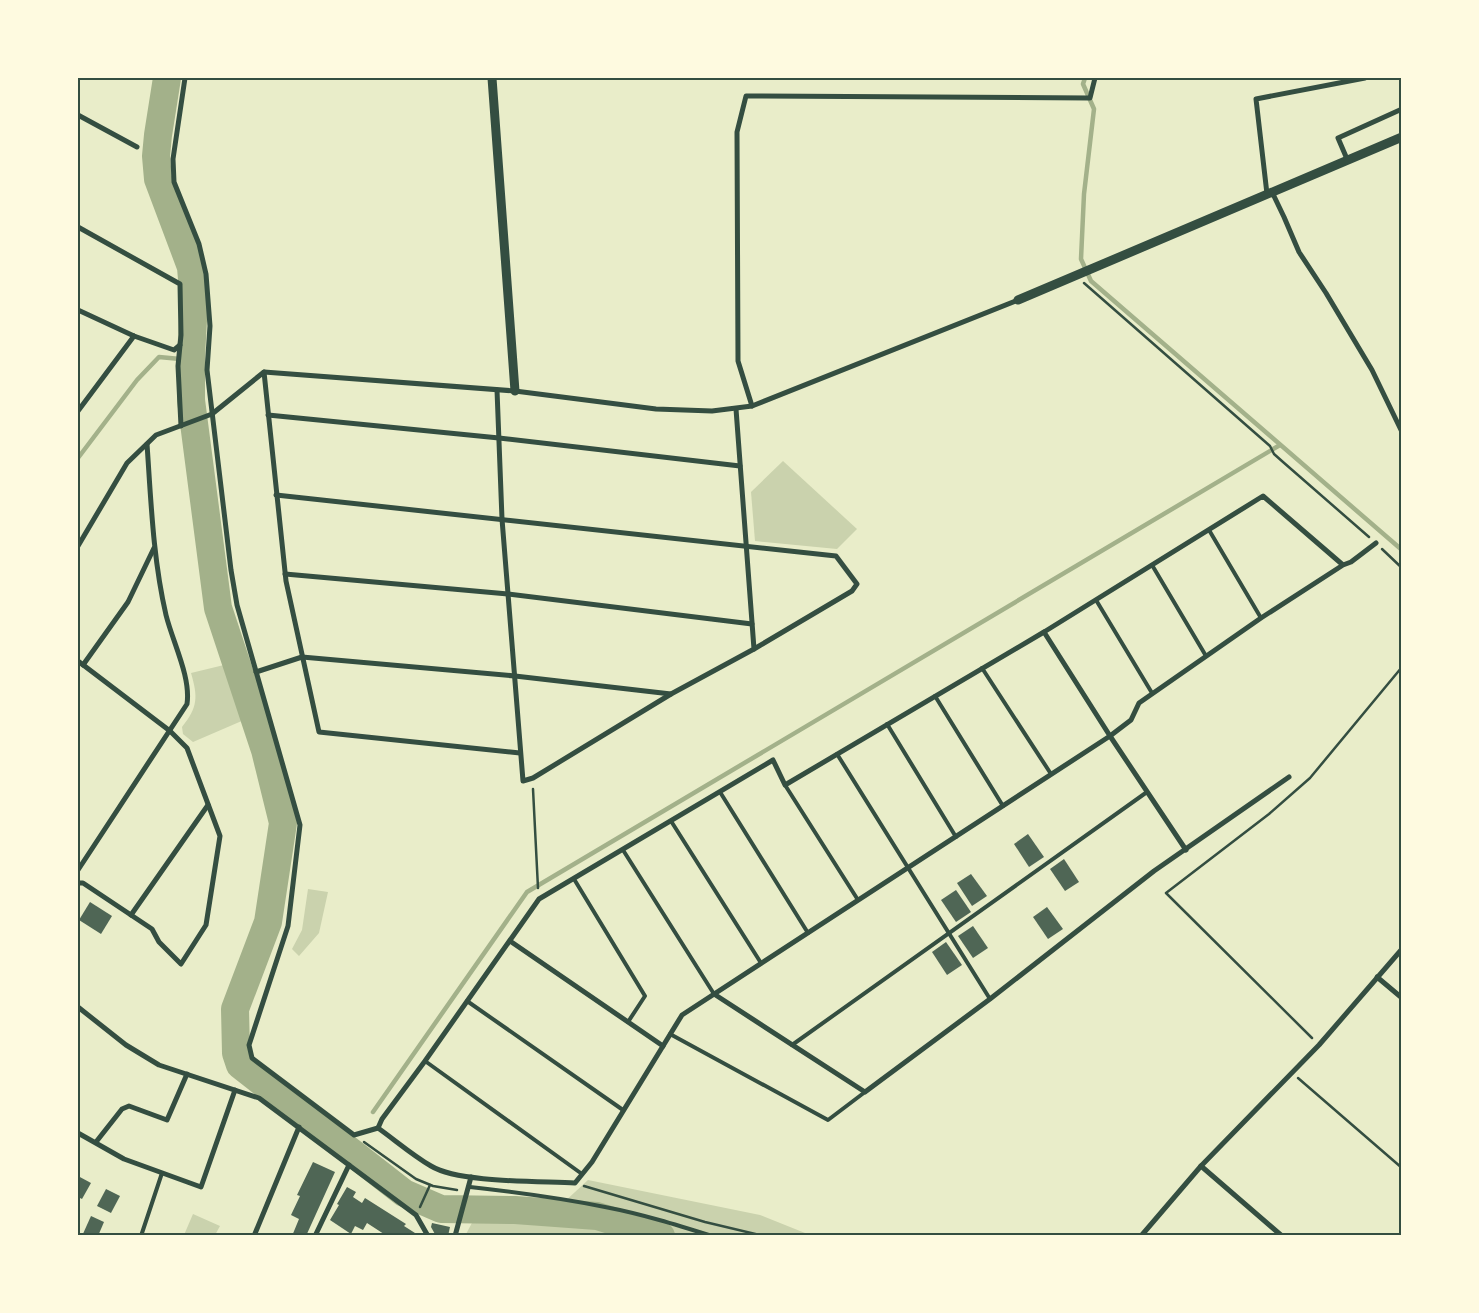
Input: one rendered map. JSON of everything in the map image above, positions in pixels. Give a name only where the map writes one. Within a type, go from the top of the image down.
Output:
[{"type":"street","points":[[185,78],[173,159],[174,182],[199,244],[206,274],[210,326],[207,370],[230,570],[236,605],[300,825],[288,926],[249,1045],[252,1058],[354,1135],[378,1128],[382,1119],[539,900],[772,760],[785,785],[1044,632],[1263,496],[1343,565]]},
{"type":"street","points":[[492,78],[515,391]]},
{"type":"street","points":[[752,406],[738,361],[737,132],[746,96],[1090,98],[1095,78]]},
{"type":"street","points":[[1365,78],[1256,99],[1269,193],[1284,217],[1299,252],[1372,370],[1402,432]]},
{"type":"street","points":[[1347,159],[1338,138],[1402,109]]},
{"type":"street","points":[[78,115],[137,147]]},
{"type":"street","points":[[78,546],[127,464],[147,444],[156,436],[212,414],[264,372],[515,391],[656,408],[712,411],[752,406],[1018,300],[1402,137]]},
{"type":"street","points":[[78,227],[180,284],[178,366],[180,426]]},
{"type":"street","points":[[78,310],[134,336],[174,350],[180,345]]},
{"type":"street","points":[[78,411],[134,336]]},
{"type":"street","points":[[264,372],[285,574],[319,732],[520,753]]},
{"type":"street","points":[[276,495],[502,519],[836,556],[857,584],[852,592],[754,649],[671,694],[533,778],[523,781],[502,519],[497,390]]},
{"type":"street","points":[[736,409],[754,649]]},
{"type":"street","points":[[268,415],[499,438],[740,466]]},
{"type":"street","points":[[78,870],[187,704],[188,688],[166,616],[155,548],[147,444]]},
{"type":"street","points":[[378,1128],[432,1167],[471,1177],[575,1183],[682,1015],[1110,736],[1131,720],[1138,703],[1261,618],[1343,565],[1351,562],[1376,543]]},
{"type":"street","points":[[83,665],[128,602],[155,548]]},
{"type":"street","points":[[285,574],[508,594],[752,624]]},
{"type":"street","points":[[1044,632],[1186,850]]},
{"type":"street","points":[[256,672],[302,657],[515,676],[671,694]]},
{"type":"street","points":[[78,661],[170,731],[187,748],[220,836],[206,925],[181,964],[158,942],[152,929],[84,883],[78,883]]},
{"type":"street","points":[[714,994],[865,1092],[990,999],[1154,871],[1289,777]]},
{"type":"street","points":[[131,915],[208,805]]},
{"type":"street","points":[[510,941],[663,1046]]},
{"type":"street","points":[[1141,1236],[1201,1166],[1319,1045],[1402,949]]},
{"type":"street","points":[[1378,977],[1402,998]]},
{"type":"street","points":[[78,1007],[126,1045],[159,1065],[259,1098],[416,1215],[428,1236]]},
{"type":"street","points":[[96,1142],[122,1109],[129,1106],[167,1120],[187,1074]]},
{"type":"street","points":[[78,1133],[124,1159],[201,1187],[235,1090]]},
{"type":"street","points":[[254,1236],[299,1128]]},
{"type":"street","points":[[315,1236],[349,1165]]},
{"type":"street","points":[[1201,1166],[1282,1236]]},
{"type":"street","points":[[455,1236],[471,1177]]},
{"type":"lane","points":[[1209,530],[1261,618]]},
{"type":"lane","points":[[1152,565],[1206,656]]},
{"type":"lane","points":[[1096,600],[1152,694]]},
{"type":"lane","points":[[982,668],[1051,774]]},
{"type":"lane","points":[[935,696],[1003,806]]},
{"type":"lane","points":[[887,724],[956,837]]},
{"type":"lane","points":[[837,754],[990,999]]},
{"type":"lane","points":[[785,785],[858,900]]},
{"type":"lane","points":[[720,792],[808,933]]},
{"type":"lane","points":[[792,1045],[1147,792]]},
{"type":"lane","points":[[671,821],[761,964]]},
{"type":"lane","points":[[622,850],[714,994]]},
{"type":"lane","points":[[574,879],[645,996],[628,1022]]},
{"type":"lane","points":[[467,1001],[623,1110]]},
{"type":"lane","points":[[670,1034],[828,1120],[865,1092]]},
{"type":"lane","points":[[425,1061],[582,1174]]},
{"type":"lane","points":[[141,1236],[162,1173]]},
{"type":"lane","points":[[469,1189],[561,1198],[654,1218],[712,1236]]},
{"type":"path","points":[[1075,276],[1270,446],[1274,454],[1402,568]]},
{"type":"path","points":[[1319,1045],[1166,893],[1269,814],[1310,778],[1402,667]]},
{"type":"path","points":[[533,778],[538,877]]},
{"type":"path","points":[[1292,1072],[1402,1168]]},
{"type":"path","points":[[354,1135],[416,1179],[430,1185],[469,1189]]},
{"type":"path","points":[[575,1183],[705,1222],[764,1236]]},
{"type":"path","points":[[416,1215],[430,1185]]},
{"type":"green space","points":[[783,461],[857,529],[837,549],[755,541],[751,492]]},
{"type":"green space","points":[[224,665],[244,720],[193,742],[183,734],[182,727],[191,714],[195,702],[195,689],[191,673]]},
{"type":"green space","points":[[308,889],[328,892],[319,933],[299,956],[292,949],[302,930]]},
{"type":"green space","points":[[588,1180],[760,1215],[810,1235],[465,1236],[482,1204],[497,1196],[562,1204]]},
{"type":"green space","points":[[193,1214],[220,1226],[215,1235],[184,1235]]},
{"type":"building","points":[[1028,834],[1044,857],[1029,867],[1014,844]]},
{"type":"building","points":[[1064,859],[1079,882],[1065,891],[1050,869]]},
{"type":"building","points":[[971,874],[987,896],[972,906],[957,883]]},
{"type":"building","points":[[956,890],[971,912],[956,922],[941,900]]},
{"type":"building","points":[[90,902],[112,916],[101,934],[79,920]]},
{"type":"building","points":[[1047,907],[1063,929],[1048,939],[1033,917]]},
{"type":"building","points":[[973,926],[988,948],[973,958],[958,936]]},
{"type":"building","points":[[946,942],[962,965],[947,975],[932,952]]},
{"type":"building","points":[[313,1162],[335,1172],[306,1236],[292,1236],[299,1219],[291,1215],[300,1196],[297,1195]]},
{"type":"building","points":[[78,1176],[91,1183],[82,1199],[78,1197]]},
{"type":"building","points":[[347,1187],[356,1192],[353,1197],[362,1203],[365,1198],[406,1224],[404,1226],[415,1233],[413,1236],[387,1236],[367,1223],[363,1230],[355,1226],[351,1234],[330,1220]]},
{"type":"building","points":[[106,1189],[120,1196],[111,1213],[97,1206]]},
{"type":"building","points":[[91,1216],[104,1222],[98,1236],[82,1236]]},
{"type":"building","points":[[432,1223],[450,1227],[448,1236],[436,1236],[431,1227]]},
{"type":"waterway","points":[[167,78],[156,156],[158,179],[191,267],[194,303],[191,400],[218,608],[265,750],[283,823],[268,922],[235,1009],[236,1053],[240,1065],[404,1193],[441,1209],[515,1210],[597,1216],[661,1236]]},
{"type":"waterway","points":[[1085,78],[1083,84],[1094,109],[1084,194],[1081,259],[1091,281],[1402,550]]},
{"type":"waterway","points":[[78,458],[137,380],[159,357],[191,360]]},
{"type":"waterway","points":[[373,1112],[527,892],[1280,445]]}]
